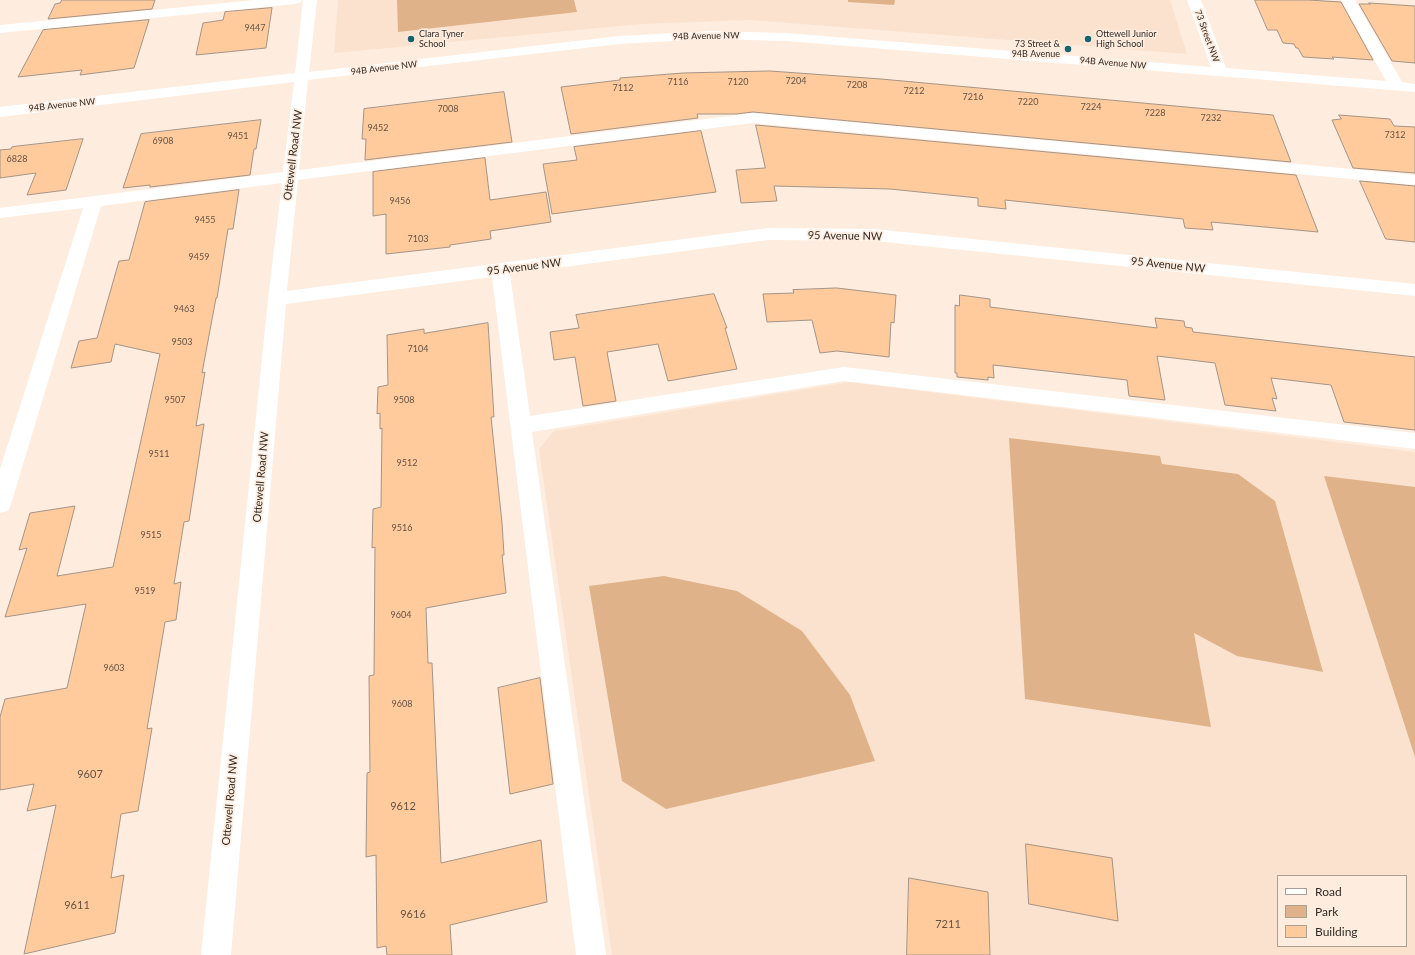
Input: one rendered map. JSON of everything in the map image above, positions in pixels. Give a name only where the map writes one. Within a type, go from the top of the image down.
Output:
[{"type":"street","points":[[0,29],[160,6],[295,0]]},
{"type":"street","name":"Ottewell Road NW","points":[[216,955],[277,299],[310,0]]},
{"type":"street","name":"73 Street NW","points":[[1194,0],[1220,72]]},
{"type":"street","points":[[1348,0],[1396,87]]},
{"type":"street","name":"94B Avenue NW","points":[[0,112],[618,40],[710,35],[786,37],[1415,88]]},
{"type":"street","points":[[0,213],[753,118],[1415,180]]},
{"type":"street","points":[[0,504],[94,201]]},
{"type":"street","name":"95 Avenue NW","points":[[277,299],[768,234],[874,235],[1415,290]]},
{"type":"street","points":[[500,270],[591,955]]},
{"type":"street","points":[[521,426],[844,374],[1415,441]]},
{"type":"shaded area","name":"Ottewell Junior High School","points":[[338,0],[1170,0],[1187,54],[751,20],[641,24],[334,53]]},
{"type":"shaded area","points":[[849,382],[1415,452],[1415,955],[612,955],[539,449],[554,431]]},
{"type":"green space","points":[[397,0],[574,0],[577,12],[398,32]]},
{"type":"green space","points":[[848,0],[895,0],[894,5],[848,2]]},
{"type":"green space","points":[[1009,438],[1160,456],[1162,464],[1238,474],[1275,501],[1323,672],[1237,656],[1194,633],[1211,727],[1025,699]]},
{"type":"green space","points":[[1324,476],[1415,487],[1415,757]]},
{"type":"green space","points":[[664,576],[737,591],[802,631],[850,695],[875,761],[666,809],[622,781],[589,586]]},
{"type":"building","points":[[62,0],[155,0],[152,9],[48,19],[55,4],[60,3]]},
{"type":"building","points":[[1255,0],[1308,0],[1341,2],[1373,60],[1332,57],[1334,59],[1303,57],[1294,44],[1283,43],[1277,30],[1268,30]]},
{"type":"building","points":[[1369,3],[1415,6],[1415,63],[1392,61],[1359,4],[1370,4]]},
{"type":"building","points":[[272,8],[266,48],[196,55],[203,23],[223,20],[225,12]]},
{"type":"building","points":[[149,20],[134,68],[80,75],[82,70],[18,77],[43,30]]},
{"type":"building","points":[[770,71],[881,79],[1273,115],[1291,162],[753,112],[736,114],[697,114],[698,118],[571,134],[561,87],[620,80],[620,78],[683,73]]},
{"type":"building","points":[[504,92],[512,142],[365,160],[366,139],[362,139],[364,109]]},
{"type":"building","points":[[1339,115],[1390,119],[1394,126],[1415,127],[1415,173],[1353,168],[1332,120],[1341,119]]},
{"type":"building","points":[[261,120],[250,175],[150,187],[150,185],[123,188],[141,134]]},
{"type":"building","points":[[756,125],[1296,175],[1318,232],[1211,222],[1213,230],[1185,228],[1183,219],[1005,200],[1006,209],[978,206],[978,198],[890,189],[774,186],[777,201],[741,203],[736,170],[765,168]]},
{"type":"building","points":[[701,131],[716,192],[552,214],[543,164],[577,160],[574,147]]},
{"type":"building","points":[[83,139],[66,190],[27,195],[36,173],[0,178],[0,150],[11,149],[12,147]]},
{"type":"building","points":[[485,158],[490,200],[546,192],[551,222],[490,231],[491,239],[450,245],[450,247],[386,254],[386,214],[373,216],[373,172]]},
{"type":"building","points":[[1360,181],[1415,186],[1415,242],[1386,239]]},
{"type":"building","points":[[239,190],[233,229],[228,229],[217,298],[202,373],[205,372],[196,426],[204,424],[189,521],[184,522],[174,584],[181,582],[176,620],[165,622],[147,729],[152,728],[138,811],[121,814],[111,878],[124,875],[115,933],[24,954],[56,805],[27,811],[34,784],[0,790],[0,717],[5,699],[67,688],[86,604],[5,617],[27,548],[19,550],[30,513],[75,506],[57,576],[113,567],[160,354],[115,344],[111,362],[71,368],[79,341],[97,338],[119,261],[129,260],[145,202]]},
{"type":"building","points":[[837,288],[896,295],[894,323],[891,322],[889,357],[837,351],[820,353],[812,320],[767,322],[763,294],[794,293],[793,290]]},
{"type":"building","points":[[714,294],[727,328],[725,328],[737,369],[668,381],[658,344],[607,352],[616,401],[583,406],[575,357],[554,360],[550,332],[579,328],[576,315]]},
{"type":"building","points":[[960,295],[990,299],[990,307],[1157,328],[1155,318],[1184,321],[1185,327],[1192,328],[1193,332],[1415,357],[1415,430],[1344,422],[1331,385],[1271,378],[1277,399],[1272,398],[1276,411],[1225,405],[1215,363],[1157,356],[1165,400],[1129,396],[1127,380],[993,365],[994,378],[988,377],[988,380],[957,377],[957,373],[955,373],[955,305],[959,306]]},
{"type":"building","points":[[488,323],[494,417],[491,417],[502,523],[504,555],[502,555],[506,593],[426,608],[428,663],[432,663],[441,863],[541,840],[547,902],[450,925],[452,955],[387,955],[386,946],[377,948],[376,855],[366,857],[367,773],[370,772],[369,676],[374,675],[375,547],[372,548],[373,509],[381,507],[382,428],[380,429],[380,413],[377,414],[378,387],[388,385],[387,335],[424,329],[424,333]]},
{"type":"building","points":[[540,678],[553,784],[510,794],[498,688]]},
{"type":"building","points":[[1026,844],[1112,858],[1118,921],[1029,904]]},
{"type":"building","points":[[909,878],[988,892],[990,955],[907,955]]},
{"type":"place","name":"Clara Tyner School","points":[[411,39]]},
{"type":"place","name":"Ottewell Junior High School","points":[[1088,39]]},
{"type":"place","name":"73 Street & 94B Avenue","points":[[1068,49]]}]
